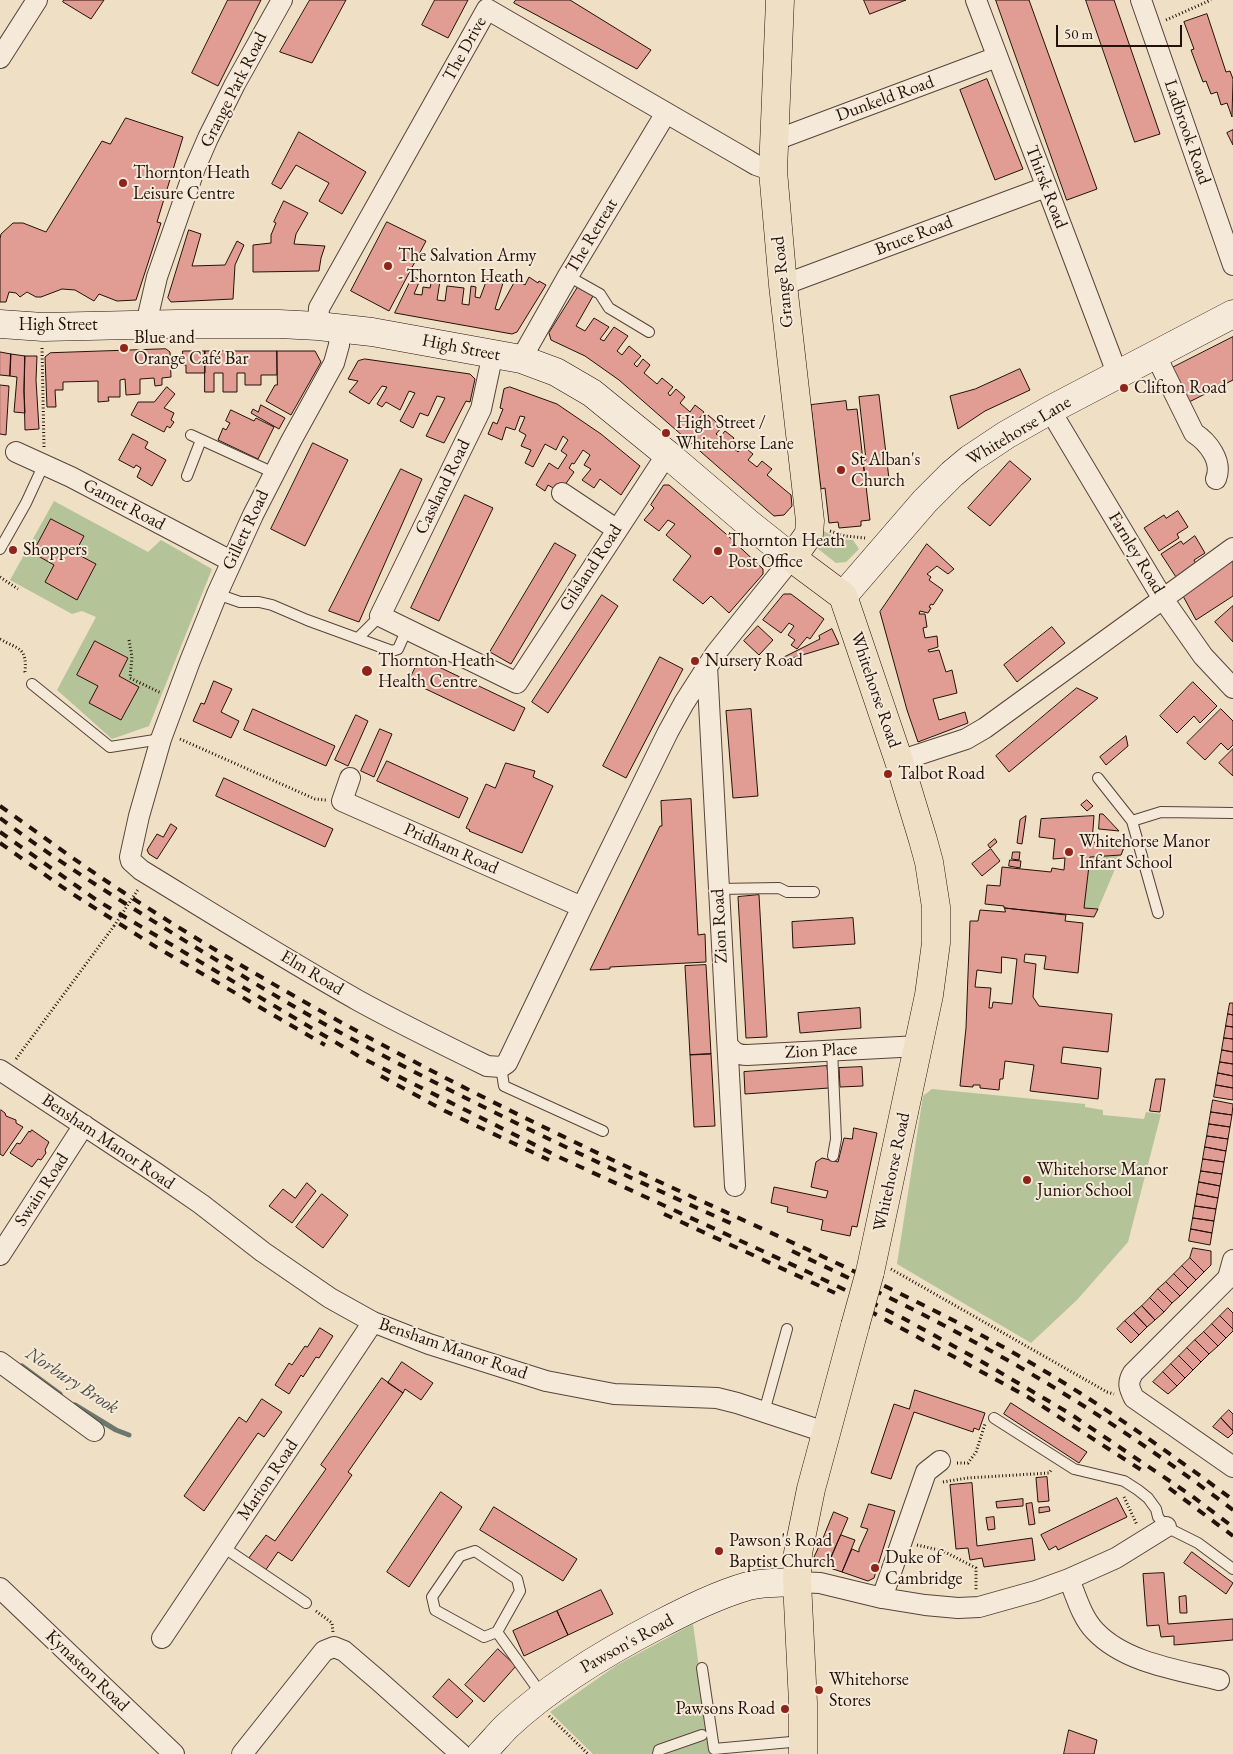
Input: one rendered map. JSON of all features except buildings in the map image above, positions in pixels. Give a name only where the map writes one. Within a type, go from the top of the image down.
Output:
[{"type":"main road","name":"Grange Road","points":[[780,0],[773,171],[783,285],[810,521],[810,529],[806,538],[792,558]]},
{"type":"main road","name":"Whitehorse Lane","points":[[843,596],[925,501],[952,474],[989,445],[1117,373],[1233,314]]},
{"type":"main road","name":"High Street","points":[[0,324],[43,327],[146,324],[271,324],[329,327],[372,332],[521,359],[556,372],[582,386],[667,454],[748,524],[843,596]]},
{"type":"main road","name":"Whitehorse Road","points":[[803,1747],[797,1582],[798,1553],[802,1527],[825,1432],[870,1272],[919,1046],[934,963],[936,907],[929,862],[899,761],[843,596]]},
{"type":"main road","name":"Pawson's Road","points":[[481,1754],[507,1726],[539,1699],[610,1651],[710,1600],[749,1586],[797,1582]]},
{"type":"street","points":[[0,58],[37,0]]},
{"type":"street","name":"Grange Park Road","points":[[146,324],[157,277],[208,138],[235,84],[282,0]]},
{"type":"street","name":"Thirsk Road","points":[[976,0],[1117,373]]},
{"type":"street","name":"Ladbrook Road","points":[[1141,0],[1233,265]]},
{"type":"street","name":"The Drive","points":[[329,327],[320,308],[490,4],[666,114],[750,162],[773,171]]},
{"type":"street","name":"Dunkeld Road","points":[[773,141],[998,57]]},
{"type":"street","name":"The Retreat","points":[[521,359],[568,276],[666,114]]},
{"type":"street","name":"Bruce Road","points":[[783,285],[1046,187]]},
{"type":"street","name":"Gillett Road","points":[[131,861],[130,852],[162,736],[216,594],[274,473],[334,363],[339,346],[329,327]]},
{"type":"street","name":"Cassland Road","points":[[380,616],[481,409],[493,353]]},
{"type":"street","points":[[1155,354],[1194,433],[1204,439],[1213,455],[1218,468],[1216,478]]},
{"type":"street","name":"Farnley Road","points":[[1050,410],[1163,599],[1203,656],[1233,688]]},
{"type":"street","name":"Garnet Road","points":[[16,452],[44,464],[231,561]]},
{"type":"street","name":"Gilsland Road","points":[[407,628],[517,683],[616,529],[667,454]]},
{"type":"street","points":[[562,493],[616,529]]},
{"type":"street","points":[[899,761],[966,739],[986,728],[1233,548]]},
{"type":"street","points":[[501,1067],[508,1063],[668,732],[707,666],[792,558]]},
{"type":"street","points":[[380,616],[407,628]]},
{"type":"street","name":"Zion Road","points":[[707,666],[735,1186]]},
{"type":"street","points":[[342,801],[350,778]]},
{"type":"street","name":"Pridham Road","points":[[342,801],[582,907]]},
{"type":"street","name":"Elm Road","points":[[131,861],[141,870],[358,1001],[487,1066],[501,1067]]},
{"type":"street","name":"Zion Place","points":[[728,1045],[738,1055],[919,1046]]},
{"type":"street","name":"Bensham Manor Road","points":[[3,1072],[201,1204],[263,1252],[330,1298],[373,1322],[472,1359],[562,1385],[614,1394],[717,1398],[825,1432]]},
{"type":"street","name":"Swain Road","points":[[0,1255],[84,1125]]},
{"type":"street","points":[[1233,1260],[1228,1278],[1130,1379],[1132,1392],[1233,1466]]},
{"type":"street","name":"Marion Road","points":[[162,1638],[373,1322]]},
{"type":"street","points":[[0,1362],[94,1431]]},
{"type":"street","points":[[882,1598],[926,1472],[940,1461]]},
{"type":"street","points":[[797,1582],[820,1583],[882,1598],[925,1605],[958,1608],[976,1607],[1011,1599],[1069,1580],[1116,1558],[1166,1527]]},
{"type":"street","points":[[1069,1580],[1087,1621],[1107,1641],[1141,1660],[1219,1680]]},
{"type":"street","name":"Kynaston Road","points":[[0,1588],[174,1754]]},
{"type":"street","points":[[242,1754],[324,1651],[334,1647],[344,1651],[461,1754]]},
{"type":"lane","points":[[568,276],[600,294],[609,308],[649,332]]},
{"type":"lane","points":[[191,435],[274,473]]},
{"type":"lane","points":[[187,476],[201,440]]},
{"type":"lane","points":[[0,549],[26,503],[44,464]]},
{"type":"lane","points":[[216,594],[240,602],[259,602],[272,605],[306,620],[395,651],[407,628]]},
{"type":"lane","points":[[358,638],[380,616]]},
{"type":"lane","points":[[32,684],[110,748],[162,736]]},
{"type":"lane","points":[[1098,778],[1132,821],[1158,913]]},
{"type":"lane","points":[[1132,821],[1161,812],[1233,813]]},
{"type":"lane","points":[[718,889],[779,888],[787,892],[814,892]]},
{"type":"lane","points":[[832,1050],[836,1138],[833,1156]]},
{"type":"lane","points":[[501,1067],[504,1086],[603,1131]]},
{"type":"lane","points":[[764,1412],[787,1329]]},
{"type":"lane","points":[[994,1418],[1074,1469],[1124,1481],[1148,1498],[1156,1509],[1158,1517],[1166,1527],[1198,1543],[1233,1569]]},
{"type":"lane","points":[[223,1547],[306,1603]]},
{"type":"lane","points":[[474,1551],[517,1579],[520,1591],[497,1632],[484,1637],[435,1610],[432,1597],[460,1556],[474,1551]]},
{"type":"lane","points":[[497,1632],[539,1699]]},
{"type":"lane","points":[[702,1668],[714,1749],[803,1747]]},
{"type":"lane","points":[[658,1754],[659,1750],[702,1735]]},
{"type":"path","points":[[1151,27],[1211,0]]},
{"type":"path","points":[[43,327],[41,358],[44,464]]},
{"type":"path","points":[[826,528],[831,532],[845,536],[873,538]]},
{"type":"path","points":[[0,577],[18,589]]},
{"type":"path","points":[[0,639],[23,652],[26,658],[24,672],[32,684]]},
{"type":"path","points":[[129,640],[132,657],[130,678],[175,700]]},
{"type":"path","points":[[162,736],[314,798],[342,801]]},
{"type":"path","points":[[3,1072],[114,926],[139,888]]},
{"type":"path","points":[[905,1276],[1107,1392],[1132,1392]]},
{"type":"path","points":[[940,1461],[968,1463],[976,1452],[987,1416],[994,1418]]},
{"type":"path","points":[[919,1492],[945,1481],[1049,1473],[1059,1460]]},
{"type":"path","points":[[1121,1491],[1145,1541]]},
{"type":"path","points":[[902,1540],[943,1551],[976,1568],[976,1607]]},
{"type":"path","points":[[306,1603],[332,1623],[334,1647]]},
{"type":"path","points":[[539,1699],[588,1754]]},
{"type":"green space","points":[[54,501],[148,552],[161,540],[212,569],[149,726],[112,739],[57,690],[96,617],[82,611],[72,614],[10,580]],"holes":[[[51,519],[84,536],[75,553],[96,565],[77,600],[45,582],[54,565],[33,553]],[[96,641],[128,658],[119,676],[139,687],[121,720],[89,703],[98,686],[77,675]]]},
{"type":"green space","points":[[821,529],[836,537],[853,540],[859,549],[846,562],[836,563],[817,548]]},
{"type":"green space","points":[[1121,855],[1098,909],[1084,908],[1090,857]]},
{"type":"green space","points":[[932,1089],[1085,1104],[1085,1107],[1103,1110],[1103,1115],[1144,1119],[1146,1112],[1161,1114],[1128,1242],[1077,1300],[1031,1343],[897,1264],[923,1096]]},
{"type":"green space","points":[[693,1624],[711,1754],[593,1754],[550,1712],[617,1665]]},
{"type":"waterway","name":"Norbury Brook","points":[[22,1366],[60,1394]]},
{"type":"waterway","name":"Norbury Brook","points":[[75,1405],[116,1430],[129,1435]]},
{"type":"railway","points":[[0,806],[123,892],[280,988],[388,1048],[497,1104],[606,1157],[877,1282],[983,1336],[1080,1393],[1173,1456],[1233,1500]]},
{"type":"railway","points":[[0,818],[121,901],[322,1023],[488,1109],[737,1226]]},
{"type":"railway","points":[[0,832],[98,901],[362,1058],[559,1157],[899,1316],[979,1360],[1069,1413],[1192,1496],[1233,1527]]},
{"type":"railway","points":[[0,843],[68,891],[156,947],[325,1045]]},
{"type":"railway","points":[[381,1076],[445,1111],[549,1160]]},
{"type":"railway","points":[[664,1214],[835,1293]]},
{"type":"railway","points":[[792,1251],[925,1316],[1003,1358],[1104,1419],[1233,1510]]},
{"type":"railway","points":[[853,1302],[1028,1397],[1146,1473]]},
{"type":"railway","points":[[1169,1488],[1233,1536]]},
{"type":"place","name":"Thornton Heath Leisure Centre","points":[[123,183]]},
{"type":"place","name":"The Salvation Army - Thornton Heath","points":[[388,266]]},
{"type":"place","name":"Blue and Orange Café Bar","points":[[124,348]]},
{"type":"place","name":"Clifton Road","points":[[1124,388]]},
{"type":"place","name":"High Street / Whitehorse Lane","points":[[666,433]]},
{"type":"place","name":"St Alban's Church","points":[[841,470]]},
{"type":"place","name":"Shoppers","points":[[13,550]]},
{"type":"place","name":"Thornton Heath Post Office","points":[[718,551]]},
{"type":"place","name":"Nursery Road","points":[[695,661]]},
{"type":"place","name":"Thornton Heath Health Centre","points":[[367,671]]},
{"type":"place","name":"Talbot Road","points":[[888,774]]},
{"type":"place","name":"Whitehorse Manor Infant School","points":[[1069,852]]},
{"type":"place","name":"Whitehorse Manor Junior School","points":[[1027,1180]]},
{"type":"place","name":"Pawson's Road Baptist Church","points":[[719,1551]]},
{"type":"place","name":"Duke of Cambridge","points":[[875,1568]]},
{"type":"place","name":"Whitehorse Stores","points":[[819,1690]]},
{"type":"place","name":"Pawsons Road","points":[[785,1709]]}]
